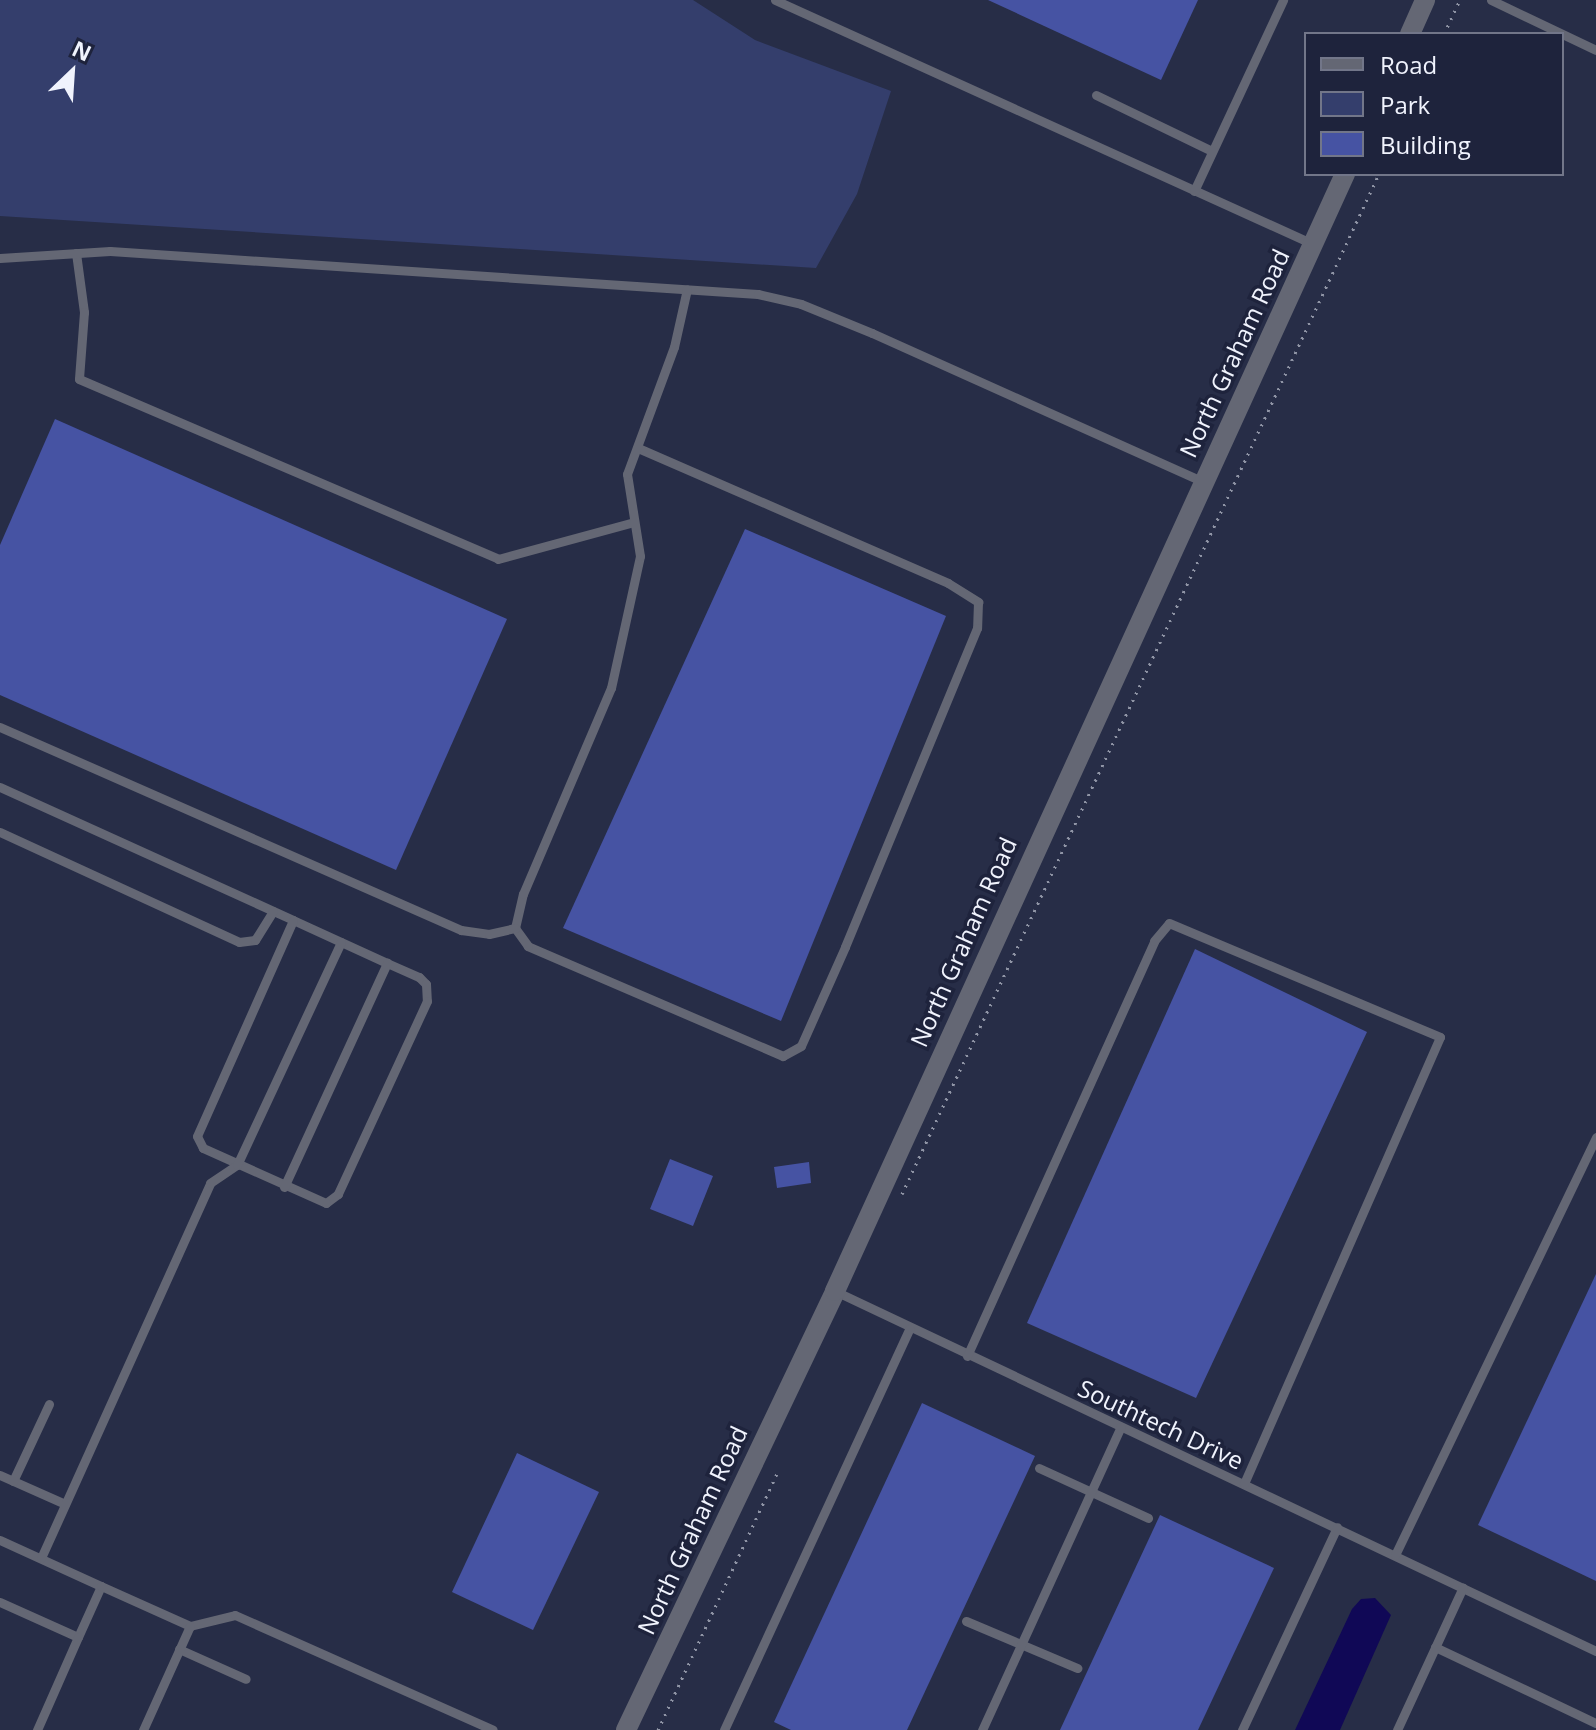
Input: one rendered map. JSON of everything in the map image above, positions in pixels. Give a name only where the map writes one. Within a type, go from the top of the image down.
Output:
[{"type":"street","points":[[1411,32],[1425,0]]},
{"type":"street","name":"North Graham Road","points":[[626,1730],[835,1291],[1344,176]]},
{"type":"lane","points":[[775,0],[1313,244]]},
{"type":"lane","points":[[1194,191],[1283,0]]},
{"type":"lane","points":[[1491,0],[1558,32]]},
{"type":"lane","points":[[1564,35],[1596,50]]},
{"type":"lane","points":[[1096,95],[1212,151]]},
{"type":"lane","points":[[0,258],[76,253],[687,289],[801,304],[1204,482]]},
{"type":"lane","points":[[76,253],[84,312],[79,379],[498,559],[634,522]]},
{"type":"lane","points":[[638,448],[948,583],[978,602],[977,628],[801,1046],[783,1056],[746,1043],[528,946],[515,928],[523,894],[611,688],[640,556],[627,474],[674,347],[687,289]]},
{"type":"lane","points":[[0,727],[461,930],[489,934],[515,928]]},
{"type":"lane","points":[[0,787],[419,977],[428,993],[334,1201],[326,1203],[284,1187],[203,1148],[197,1136],[293,920]]},
{"type":"lane","points":[[0,832],[239,942],[255,940],[273,911]]},
{"type":"lane","points":[[967,1356],[1154,941],[1169,923],[1440,1037],[1244,1484]]},
{"type":"lane","points":[[41,1558],[210,1183],[237,1165],[341,942]]},
{"type":"lane","points":[[284,1187],[387,963]]},
{"type":"lane","points":[[1395,1555],[1596,1137]]},
{"type":"lane","name":"Southtech Drive","points":[[835,1291],[909,1329],[1596,1651]]},
{"type":"lane","points":[[724,1730],[909,1329]]},
{"type":"lane","points":[[13,1481],[49,1404]]},
{"type":"lane","points":[[982,1730],[1121,1427]]},
{"type":"lane","points":[[1039,1468],[1148,1518]]},
{"type":"lane","points":[[0,1475],[65,1504]]},
{"type":"lane","points":[[1242,1730],[1337,1527]]},
{"type":"lane","points":[[0,1540],[190,1626],[235,1615],[486,1729]]},
{"type":"lane","points":[[37,1730],[101,1586]]},
{"type":"lane","points":[[1397,1730],[1435,1647],[1467,1589]]},
{"type":"lane","points":[[0,1602],[78,1637]]},
{"type":"lane","points":[[966,1621],[1077,1668]]},
{"type":"lane","points":[[143,1730],[190,1626]]},
{"type":"lane","points":[[1435,1647],[1596,1723]]},
{"type":"lane","points":[[179,1649],[246,1679]]},
{"type":"path","points":[[1445,32],[1460,0]]},
{"type":"path","points":[[902,1194],[1378,176]]},
{"type":"path","points":[[658,1730],[778,1472]]},
{"type":"green space","points":[[0,0],[693,0],[755,40],[891,91],[857,194],[816,268],[0,216]]},
{"type":"shaded area","points":[[1375,1598],[1391,1615],[1340,1730],[1295,1730],[1352,1609],[1361,1599]]},
{"type":"building","points":[[988,0],[1198,0],[1161,80]]},
{"type":"building","points":[[55,419],[507,619],[396,870],[0,695],[0,545]]},
{"type":"building","points":[[745,529],[946,616],[781,1021],[563,928]]},
{"type":"building","points":[[1195,949],[1367,1032],[1196,1398],[1027,1323]]},
{"type":"building","points":[[670,1159],[713,1176],[693,1226],[650,1209]]},
{"type":"building","points":[[809,1162],[811,1183],[777,1188],[774,1167]]},
{"type":"building","points":[[1596,1274],[1596,1581],[1478,1525]]},
{"type":"building","points":[[922,1403],[1035,1456],[907,1730],[791,1730],[774,1722]]},
{"type":"building","points":[[517,1453],[599,1492],[533,1630],[452,1592]]},
{"type":"building","points":[[1160,1515],[1274,1568],[1198,1730],[1060,1730]]}]
